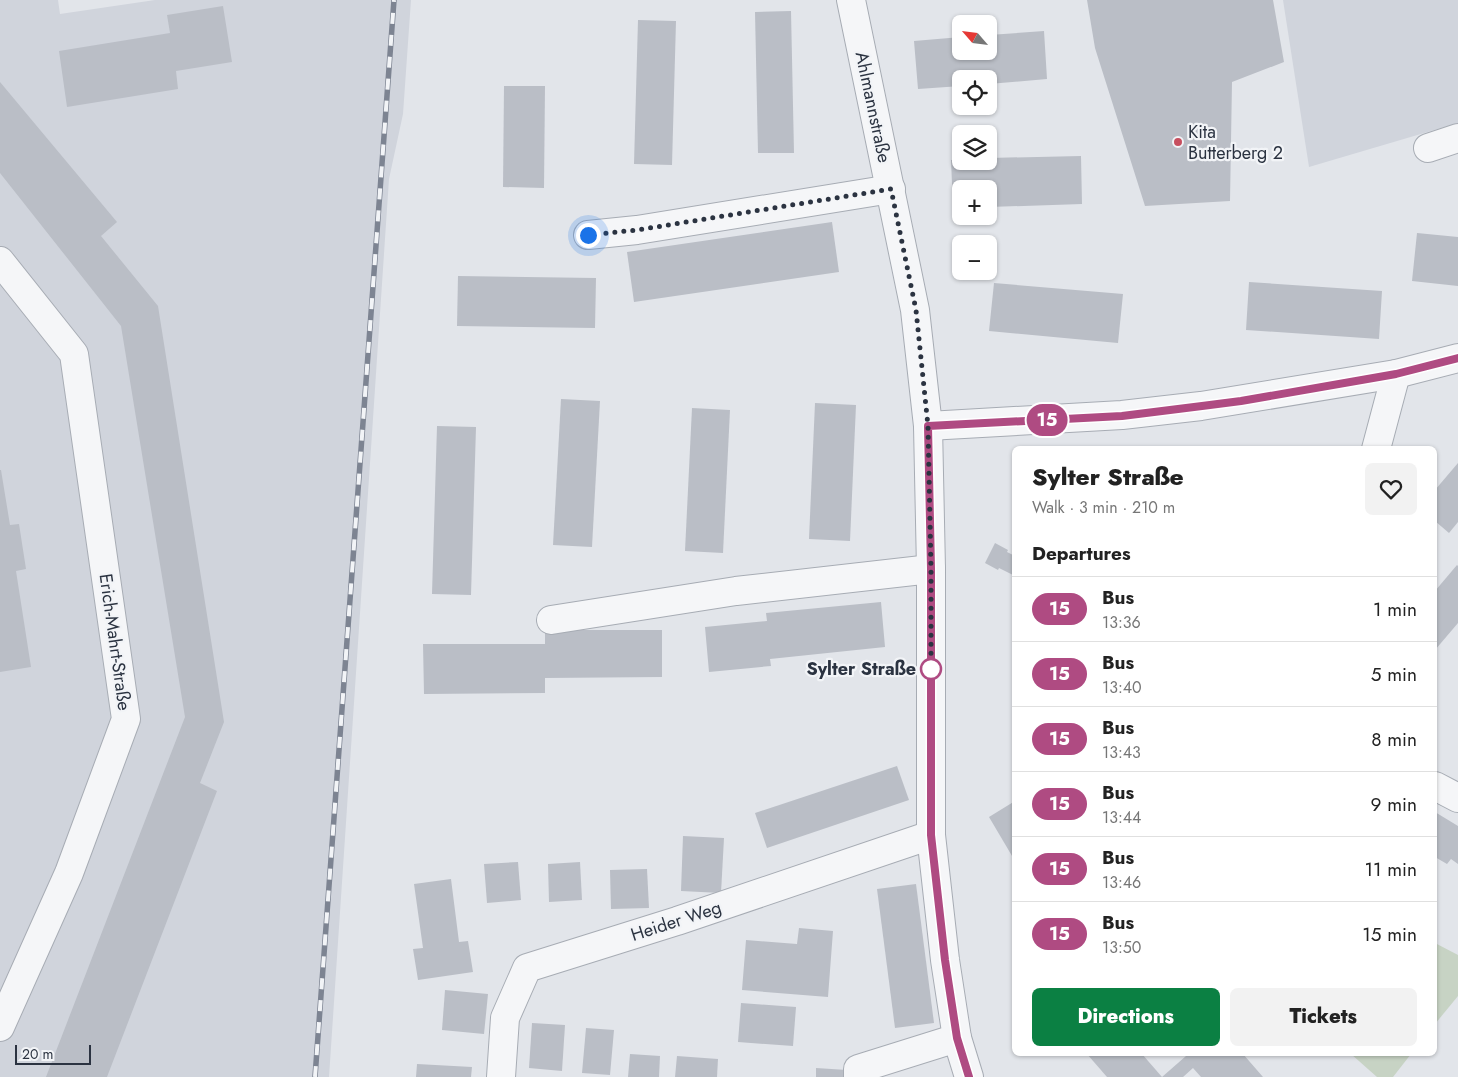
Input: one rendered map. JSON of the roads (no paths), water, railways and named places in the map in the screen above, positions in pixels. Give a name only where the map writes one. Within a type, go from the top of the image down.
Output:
[{"type":"street","name":"Ahlmannstraße","points":[[851,0],[916,310],[928,426],[931,569],[931,835],[945,960],[957,1038],[969,1077]]},
{"type":"street","points":[[1428,148],[1458,138]]},
{"type":"street","points":[[588,235],[637,230],[891,189]]},
{"type":"street","name":"Erich-Mahrt-Straße","points":[[0,261],[74,354],[126,719],[69,873],[0,1026]]},
{"type":"street","points":[[928,426],[1122,416],[1241,401],[1396,374],[1458,358]]},
{"type":"street","points":[[1377,446],[1396,374]]},
{"type":"street","points":[[551,620],[736,592],[931,569]]},
{"type":"street","points":[[1437,787],[1458,798]]},
{"type":"street","name":"Heider Weg","points":[[501,1077],[505,1018],[527,968],[677,921],[931,835]]},
{"type":"street","points":[[858,1077],[858,1069],[957,1038]]},
{"type":"railway","points":[[315,1077],[394,0]]},
{"type":"place","name":"Kita Butterberg 2","points":[[1178,142]]},
{"type":"place","name":"Sylter Straße","points":[[931,669]]}]
